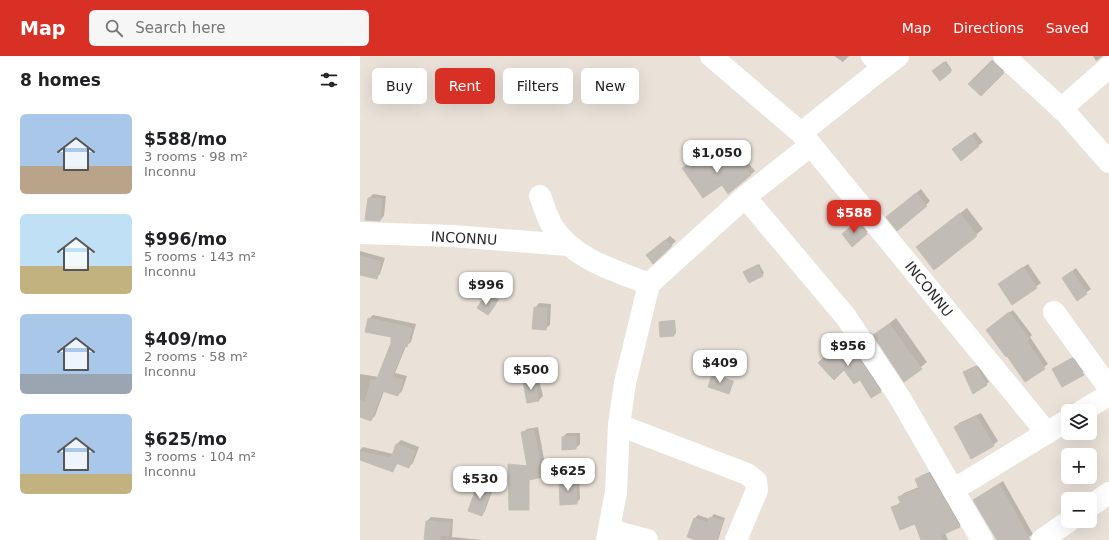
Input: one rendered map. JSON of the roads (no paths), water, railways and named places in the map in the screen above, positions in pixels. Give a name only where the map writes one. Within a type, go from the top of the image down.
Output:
[{"type":"street","name":"INCONNU","points":[[711,56],[806,139],[1047,433]]},
{"type":"street","points":[[1004,56],[1061,109],[1109,162]]},
{"type":"street","points":[[647,540],[608,535],[616,492],[619,425],[625,383],[649,284],[746,197],[885,60]]},
{"type":"street","points":[[1061,109],[1109,67]]},
{"type":"street","points":[[540,196],[552,226],[568,245],[585,258],[649,284]]},
{"type":"street","points":[[746,197],[846,317],[900,398],[982,540]]},
{"type":"street","name":"INCONNU","points":[[360,233],[453,236],[568,245]]},
{"type":"street","points":[[1054,312],[1109,388]]},
{"type":"street","points":[[1093,404],[1109,394]]},
{"type":"street","points":[[954,490],[1061,424]]},
{"type":"street","points":[[619,425],[746,474],[756,481],[757,490],[736,540]]},
{"type":"street","points":[[1097,501],[1109,493]]},
{"type":"street","points":[[1042,540],[1061,527]]}]
